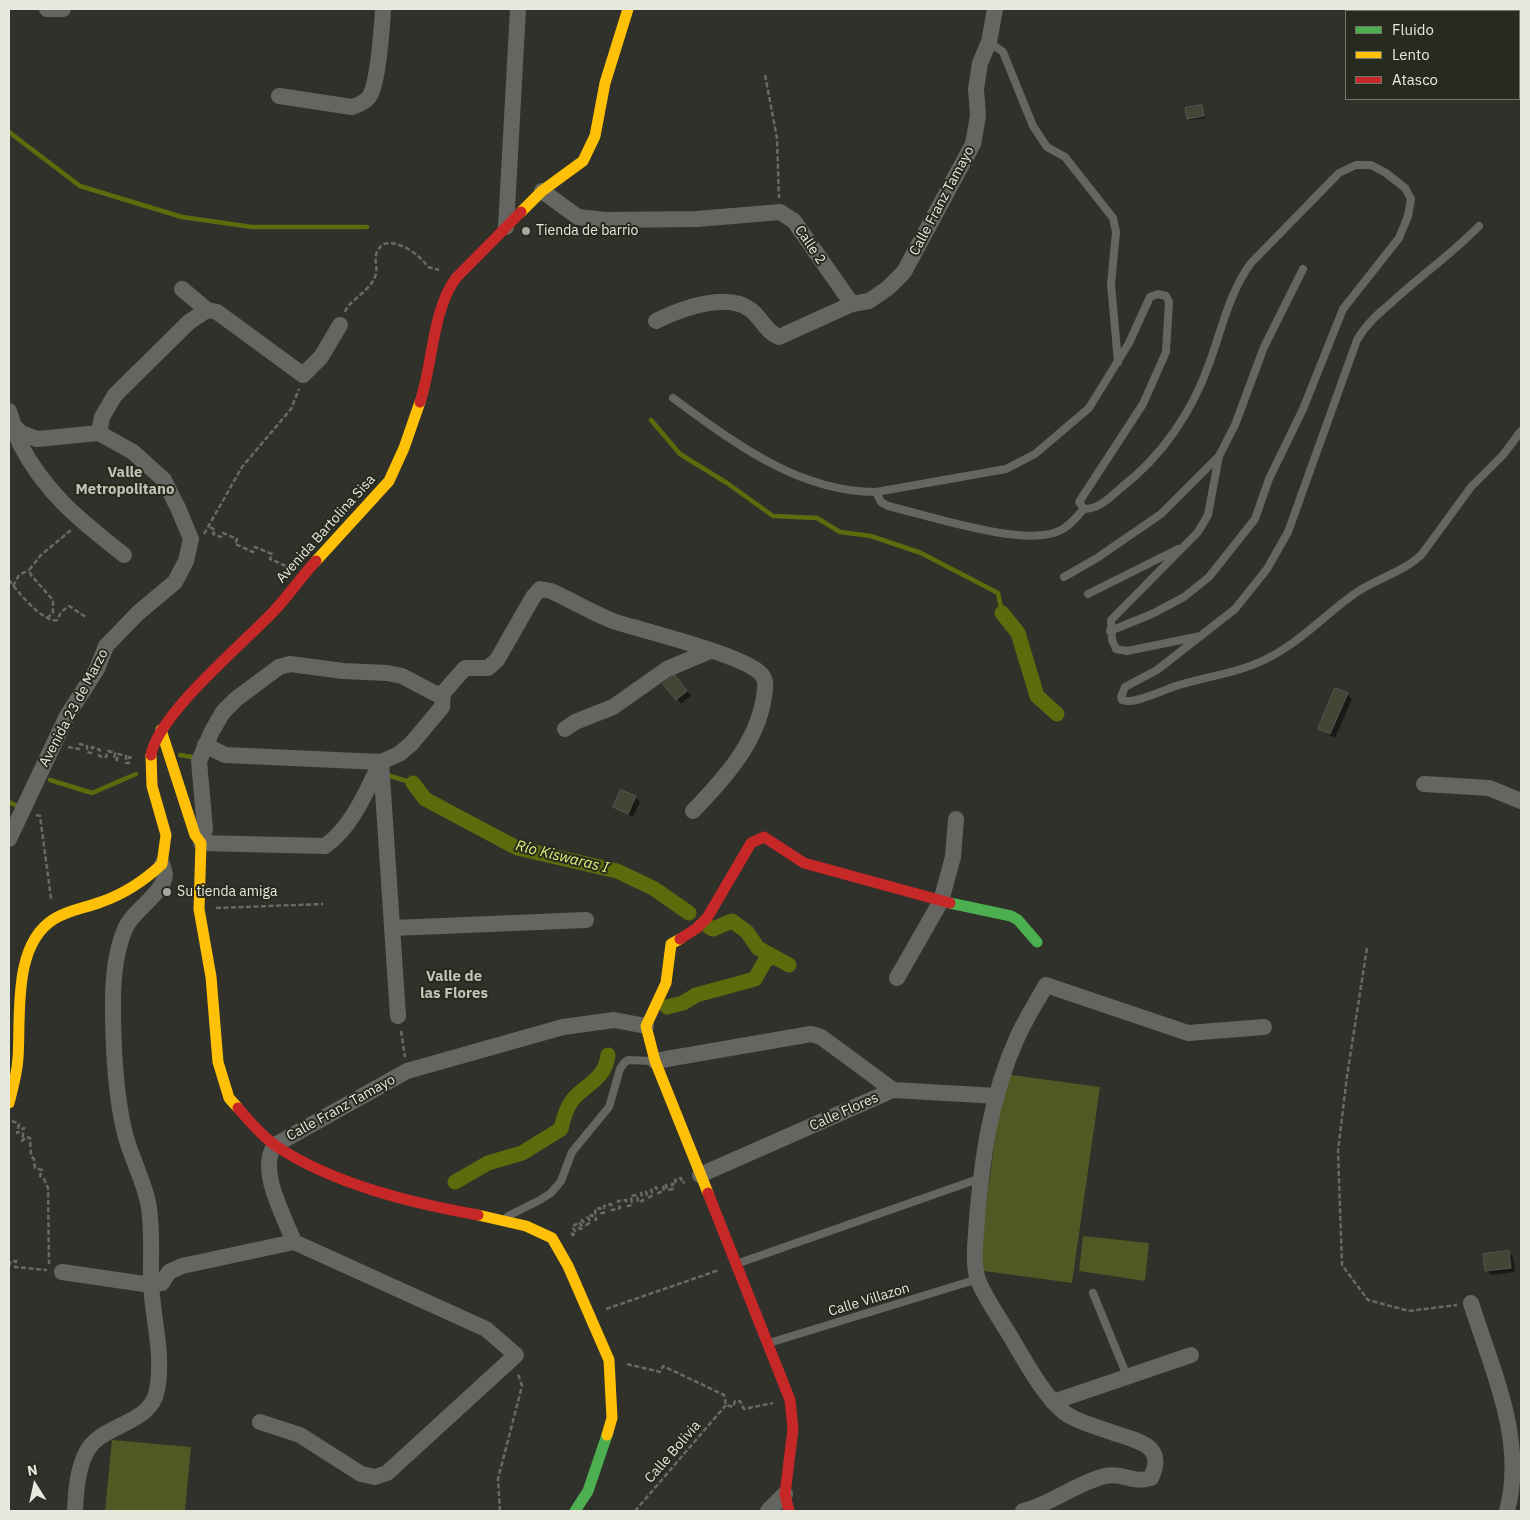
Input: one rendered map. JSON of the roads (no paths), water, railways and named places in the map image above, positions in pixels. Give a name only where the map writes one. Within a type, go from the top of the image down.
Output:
[{"type":"street","points":[[47,9],[64,9]]},
{"type":"street","points":[[279,96],[352,106],[361,104],[370,96],[381,48],[383,9]]},
{"type":"street","points":[[506,227],[519,9]]},
{"type":"street","name":"Avenida Bartolina Sisa","points":[[162,864],[166,835],[152,786],[150,761],[153,743],[191,693],[275,610],[306,572],[389,481],[404,448],[427,380],[438,318],[447,290],[456,278],[542,191],[583,161],[595,136],[605,83],[628,9]]},
{"type":"street","name":"Calle Franz Tamayo","points":[[852,304],[869,301],[888,288],[904,272],[937,208],[964,163],[973,144],[978,116],[976,89],[980,63],[989,42],[995,9]]},
{"type":"street","name":"Calle 2","points":[[542,191],[578,217],[606,220],[698,219],[780,212],[794,221],[852,304]]},
{"type":"street","points":[[182,289],[206,310],[217,312],[303,375],[321,357],[340,325]]},
{"type":"street","points":[[656,321],[697,305],[725,302],[741,304],[751,310],[771,334],[778,337],[852,304]]},
{"type":"street","points":[[12,419],[21,433],[37,439],[98,433],[102,416],[115,396],[197,314],[206,310]]},
{"type":"street","points":[[12,419],[20,444],[41,480],[81,522],[124,555]]},
{"type":"street","name":"Avenida 23 de Marzo","points":[[9,839],[67,716],[97,669],[106,646],[138,613],[174,582],[186,561],[191,539],[178,508],[156,471],[134,452],[98,433]]},
{"type":"street","points":[[205,745],[225,755],[380,762],[399,754],[411,744],[442,706],[443,693],[465,668],[488,668],[497,660],[533,597],[540,589],[551,590],[615,621],[736,660],[762,674],[766,684],[762,705],[750,741],[720,782],[693,811]]},
{"type":"street","points":[[565,729],[575,722],[613,707],[667,669],[710,651]]},
{"type":"street","points":[[443,693],[436,694],[402,676],[387,673],[343,671],[290,664],[279,667],[236,699],[223,712],[205,745],[198,767],[205,829],[201,843],[199,908],[211,977],[218,1062],[229,1098],[250,1122],[275,1145],[324,1174],[452,1210],[502,1219],[552,1238],[568,1266],[588,1316],[609,1360],[612,1418],[588,1491],[575,1511]]},
{"type":"street","points":[[161,730],[195,835],[201,843]]},
{"type":"street","points":[[201,843],[325,846],[334,839],[353,816],[380,762]]},
{"type":"street","points":[[380,762],[398,1016]]},
{"type":"street","points":[[1424,784],[1489,788],[1521,801]]},
{"type":"street","points":[[897,978],[941,901],[953,857],[956,818]]},
{"type":"street","points":[[789,1511],[785,1494],[787,1464],[793,1430],[790,1400],[655,1061],[646,1026],[666,984],[671,944],[697,928],[707,918],[751,843],[758,838],[764,837],[804,863],[854,875],[941,901],[1011,916],[1018,920],[1037,942]]},
{"type":"street","points":[[9,1103],[14,1091],[17,1070],[20,1013],[28,950],[38,933],[59,916],[102,902],[136,886],[162,864],[165,875],[162,884],[132,917],[119,944],[115,966],[113,1004],[121,1110],[125,1135],[142,1183],[151,1224],[151,1284],[159,1368],[157,1392],[148,1409],[128,1423],[101,1437],[87,1451],[76,1483],[75,1511]]},
{"type":"street","points":[[393,928],[586,920]]},
{"type":"street","points":[[1032,1510],[1088,1481],[1108,1475],[1122,1476],[1140,1481],[1151,1478],[1156,1468],[1155,1458],[1149,1446],[1138,1439],[1120,1435],[1066,1414],[1053,1402],[1017,1348],[978,1279],[975,1257],[981,1178],[997,1096],[1016,1039],[1046,985],[1188,1033],[1264,1027]]},
{"type":"street","points":[[9,999],[20,1013]]},
{"type":"street","name":"Calle Franz Tamayo","points":[[275,1145],[407,1071],[564,1027],[614,1020],[646,1026]]},
{"type":"street","points":[[655,1061],[811,1034],[821,1037],[893,1090]]},
{"type":"street","name":"Calle Flores","points":[[699,1172],[893,1090],[997,1096]]},
{"type":"street","points":[[275,1145],[270,1152],[268,1162],[270,1179],[294,1242]]},
{"type":"street","points":[[55,1269],[151,1284],[162,1282],[169,1272],[182,1266],[294,1242],[486,1329],[516,1355],[387,1473],[375,1477],[361,1474],[300,1435],[260,1422]]},
{"type":"street","points":[[1471,1303],[1508,1419],[1513,1445],[1513,1471],[1507,1511]]},
{"type":"street","points":[[1053,1402],[1191,1355]]},
{"type":"street","points":[[768,1511],[785,1494]]},
{"type":"lane","points":[[989,42],[1003,52],[1033,126],[1047,147],[1065,156],[1114,218],[1116,232],[1111,284],[1118,362]]},
{"type":"lane","points":[[673,398],[754,454],[825,487],[855,492],[876,492],[1006,468],[1035,454],[1089,408],[1118,362],[1150,297],[1158,294],[1166,296],[1169,302],[1166,352],[1143,404],[1079,502],[1084,508],[1092,509],[1144,471],[1161,452],[1189,408],[1208,366],[1240,277],[1257,256],[1339,173],[1356,165],[1371,165],[1386,172],[1404,188],[1410,199],[1408,216],[1399,238],[1343,309],[1303,409],[1270,479],[1255,519],[1209,577],[1190,592],[1152,614],[1110,631]]},
{"type":"lane","points":[[1479,226],[1458,247],[1411,285],[1364,327],[1357,340],[1288,532],[1267,569],[1235,610],[1157,670],[1125,687],[1121,697],[1122,700],[1131,702],[1182,684],[1220,676],[1265,660],[1312,628],[1357,592],[1414,562],[1422,554],[1470,487],[1503,455],[1521,431]]},
{"type":"lane","points":[[1203,635],[1127,652],[1116,649],[1110,631],[1111,620],[1198,532],[1208,515],[1219,456],[1234,424],[1264,347],[1303,269]]},
{"type":"lane","points":[[1064,576],[1106,553],[1161,514],[1219,456]]},
{"type":"lane","points":[[876,492],[880,502],[888,506],[975,528],[1015,534],[1044,534],[1060,531],[1071,523],[1084,508]]},
{"type":"lane","points":[[1088,594],[1185,546]]},
{"type":"lane","points":[[502,1219],[551,1193],[561,1180],[572,1152],[609,1107],[620,1069],[624,1063],[628,1060],[655,1061]]},
{"type":"lane","points":[[737,1263],[981,1178]]},
{"type":"lane","name":"Calle Villazon","points":[[767,1344],[978,1279]]},
{"type":"lane","points":[[1093,1292],[1127,1376]]},
{"type":"waterway","points":[[9,132],[80,186],[182,217],[252,227],[367,227]]},
{"type":"waterway","points":[[651,420],[680,454],[727,483],[773,516],[817,518],[840,532],[871,536],[921,553],[998,593],[1002,613]]},
{"type":"waterway","points":[[1002,613],[1018,633],[1037,696],[1057,714]]},
{"type":"waterway","name":"Río Kiswaras I","points":[[180,755],[192,757]]},
{"type":"waterway","name":"Río Kiswaras I","points":[[50,780],[92,793],[136,774]]},
{"type":"waterway","name":"Río Kiswaras I","points":[[387,775],[413,783]]},
{"type":"waterway","name":"Río Kiswaras I","points":[[413,783],[425,799],[517,848],[617,871],[653,888],[689,913]]},
{"type":"waterway","name":"Río Kiswaras I","points":[[9,802],[19,807]]},
{"type":"waterway","points":[[709,927],[713,929],[732,921],[747,932],[758,948],[789,965]]},
{"type":"waterway","points":[[667,1007],[683,1003],[696,995],[755,979],[765,961],[773,956]]},
{"type":"waterway","points":[[455,1182],[488,1163],[522,1153],[561,1129],[570,1103],[604,1069],[608,1055]]},
{"type":"place","name":"Tienda de barrio","points":[[526,231]]},
{"type":"place","name":"Su tienda amiga","points":[[167,892]]},
{"type":"district","name":"Valle Metropolitano","points":[[125,482]]},
{"type":"district","name":"Valle de las Flores","points":[[454,986]]}]
